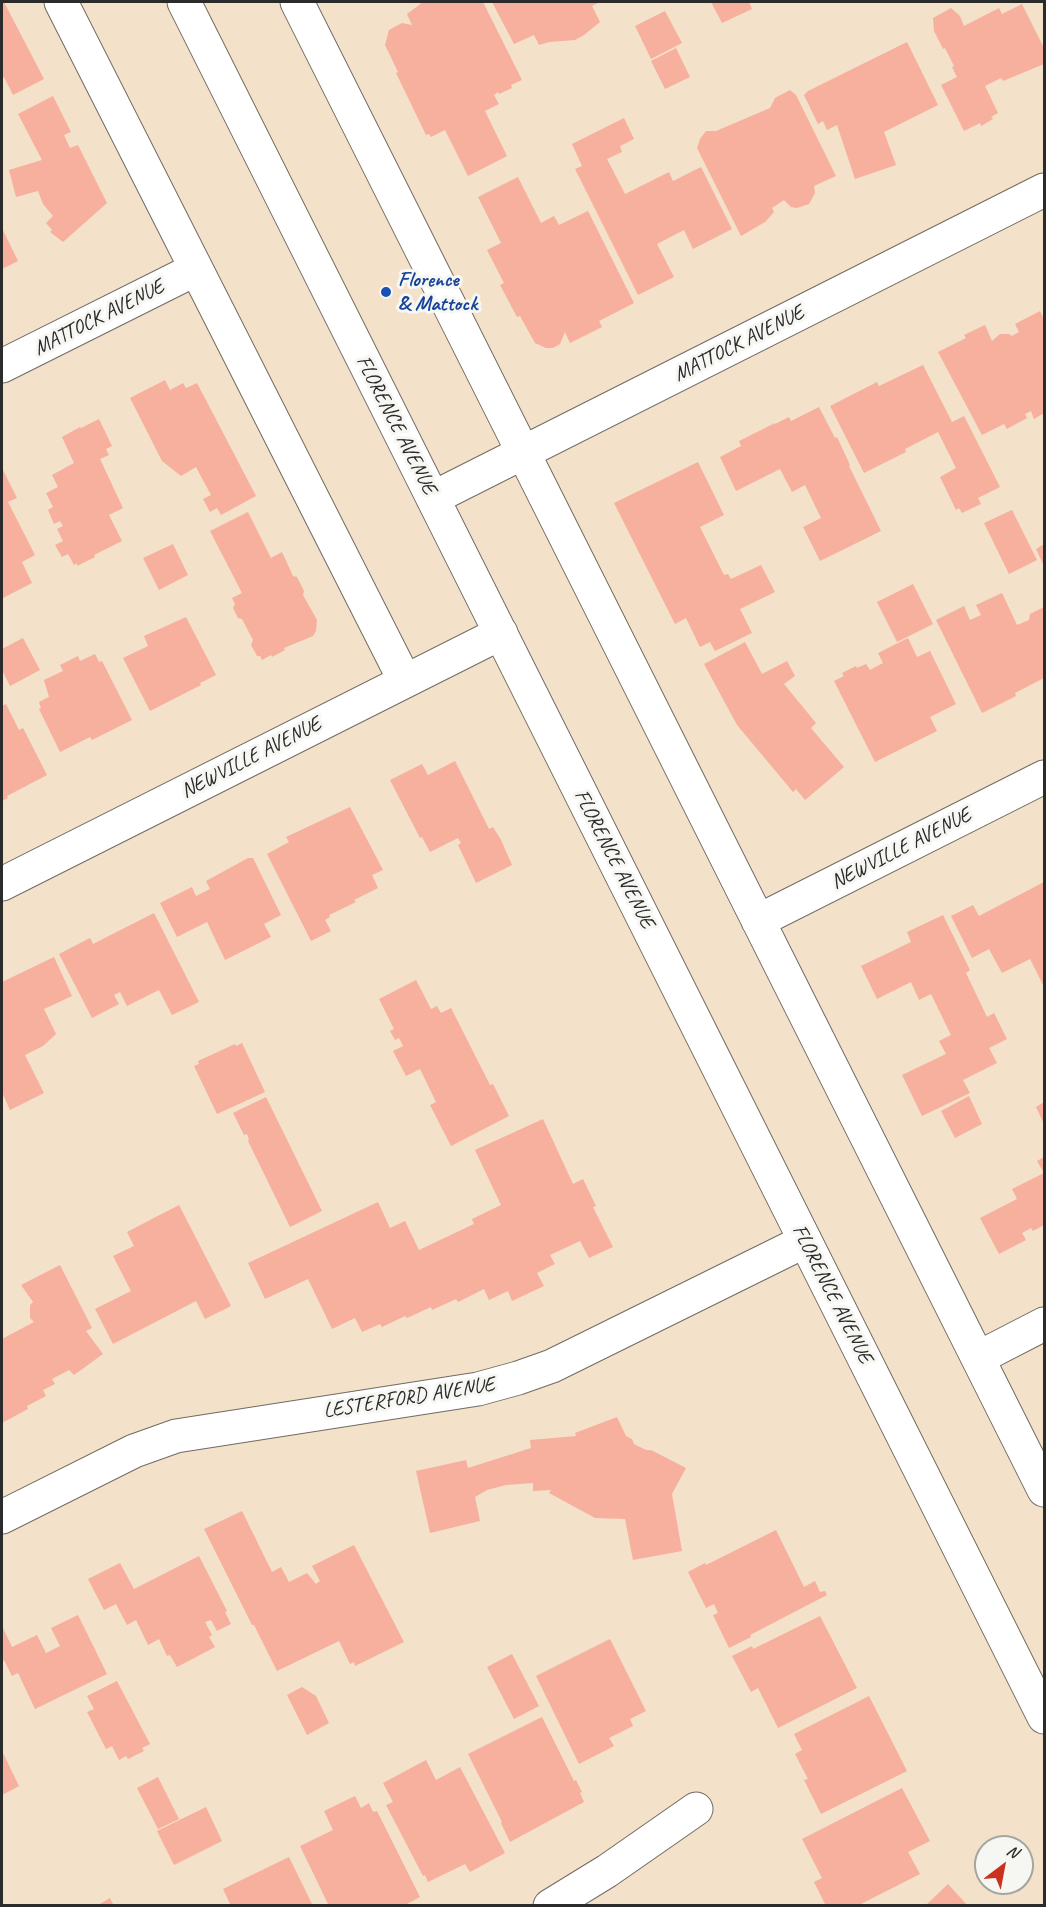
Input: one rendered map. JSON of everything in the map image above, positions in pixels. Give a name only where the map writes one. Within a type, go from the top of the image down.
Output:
[{"type":"street","points":[[62,2],[405,681]]},
{"type":"street","name":"FLORENCE AVENUE","points":[[184,2],[1044,1717]]},
{"type":"street","points":[[297,2],[1044,1490]]},
{"type":"street","name":"MATTOCK AVENUE","points":[[433,498],[1044,190]]},
{"type":"street","name":"MATTOCK AVENUE","points":[[2,366],[196,269]]},
{"type":"street","name":"NEWVILLE AVENUE","points":[[2,884],[501,633]]},
{"type":"street","name":"NEWVILLE AVENUE","points":[[758,921],[1044,777]]},
{"type":"street","name":"LESTERFORD AVENUE","points":[[2,1517],[134,1450],[176,1436],[478,1389],[518,1378],[552,1365],[805,1241]]},
{"type":"street","points":[[978,1358],[1044,1324]]},
{"type":"street","points":[[550,1905],[607,1871],[696,1809]]},
{"type":"building","points":[[2,2],[44,79],[13,95],[4,77],[2,79]]},
{"type":"building","points":[[423,2],[483,2],[522,80],[511,85],[512,88],[494,95],[499,104],[485,111],[507,156],[468,176],[445,130],[431,137],[429,134],[426,135],[385,45],[389,30],[402,23],[412,25],[407,14]]},
{"type":"building","points":[[492,2],[600,2],[592,6],[600,22],[575,40],[539,45],[534,35],[514,44]]},
{"type":"building","points":[[711,2],[749,2],[752,9],[722,23]]},
{"type":"building","points":[[1022,4],[1044,48],[1044,64],[1003,81],[1001,78],[985,86],[998,113],[981,126],[980,123],[964,131],[941,85],[957,77],[945,48],[943,49],[934,31],[933,18],[951,8],[960,16],[964,26],[999,8],[1002,14]]},
{"type":"building","points":[[665,11],[682,43],[651,59],[635,26]]},
{"type":"building","points":[[907,42],[938,105],[884,132],[896,165],[855,179],[837,125],[827,130],[823,121],[818,124],[804,95]]},
{"type":"building","points":[[676,48],[690,77],[665,89],[651,61]]},
{"type":"building","points":[[790,90],[796,95],[836,176],[814,186],[815,193],[809,204],[797,208],[791,207],[784,200],[772,208],[774,212],[765,222],[741,236],[697,148],[700,139],[706,131],[716,131],[770,108],[775,98]]},
{"type":"building","points":[[53,96],[71,132],[64,135],[70,148],[78,145],[107,203],[63,242],[50,232],[52,230],[46,223],[53,216],[43,204],[38,191],[16,197],[9,170],[42,160],[18,114]]},
{"type":"building","points":[[624,118],[634,139],[620,146],[622,152],[607,159],[625,194],[669,172],[673,181],[701,167],[732,229],[693,249],[684,230],[657,244],[674,277],[638,295],[575,169],[582,166],[572,144]]},
{"type":"building","points":[[518,177],[541,223],[554,216],[559,225],[588,211],[634,303],[599,321],[602,327],[570,343],[565,332],[560,344],[553,348],[546,348],[535,343],[520,316],[517,317],[500,285],[504,283],[487,250],[501,243],[478,197]]},
{"type":"building","points":[[2,228],[18,261],[2,269]]},
{"type":"building","points":[[1040,311],[1044,319],[1044,413],[1034,419],[1031,411],[1025,414],[1027,418],[1007,429],[1004,424],[982,435],[938,352],[966,338],[964,335],[985,325],[992,341],[1000,334],[1012,336],[1019,332],[1015,324]]},
{"type":"building","points":[[923,365],[952,422],[964,416],[1000,487],[978,498],[981,504],[962,513],[959,508],[956,510],[940,477],[956,468],[938,432],[905,449],[906,452],[864,473],[830,406],[877,382],[879,386]]},
{"type":"building","points":[[165,380],[170,390],[183,383],[186,388],[197,383],[256,496],[221,515],[217,508],[210,512],[203,499],[211,495],[196,467],[181,476],[162,461],[130,398]]},
{"type":"building","points":[[819,407],[835,438],[837,437],[881,531],[820,561],[803,527],[821,518],[805,485],[792,492],[780,469],[736,491],[720,457],[741,446],[739,441],[789,417],[791,421]]},
{"type":"building","points":[[99,419],[112,446],[106,449],[109,455],[100,459],[123,508],[109,515],[122,541],[77,566],[68,554],[62,557],[55,545],[63,541],[57,529],[63,526],[60,521],[54,524],[48,510],[53,507],[46,493],[58,487],[52,475],[74,463],[62,437]]},
{"type":"building","points":[[698,462],[724,515],[700,527],[724,575],[728,574],[731,579],[761,565],[775,592],[740,609],[752,633],[715,651],[710,642],[700,647],[686,618],[675,624],[614,503]]},
{"type":"building","points":[[2,468],[17,498],[8,502],[35,555],[22,562],[32,583],[3,598]]},
{"type":"building","points":[[1012,510],[1037,560],[1009,574],[984,523]]},
{"type":"building","points":[[248,512],[271,558],[282,552],[293,576],[297,577],[304,591],[303,595],[317,620],[313,636],[262,660],[251,645],[253,640],[242,619],[238,618],[233,608],[235,604],[232,598],[242,593],[210,531]]},
{"type":"building","points":[[173,544],[188,575],[159,590],[143,558]]},
{"type":"building","points":[[1044,544],[1044,566],[1036,549]]},
{"type":"building","points":[[913,584],[933,624],[897,642],[877,602]]},
{"type":"building","points":[[1002,593],[1017,625],[1029,620],[1030,614],[1044,607],[1044,678],[1015,693],[1016,696],[982,713],[936,620],[964,606],[970,620],[981,615],[976,605]]},
{"type":"building","points":[[186,617],[216,675],[150,711],[123,658],[148,646],[144,636]]},
{"type":"building","points":[[23,638],[40,670],[10,686],[2,670],[2,649]]},
{"type":"building","points":[[908,638],[917,657],[930,651],[956,704],[930,717],[937,731],[875,762],[834,681],[844,676],[842,673],[856,666],[857,668],[866,664],[870,670],[883,663],[878,653]]},
{"type":"building","points":[[745,642],[762,674],[787,661],[795,676],[784,684],[816,723],[811,728],[844,767],[805,800],[796,789],[793,792],[737,725],[704,664]]},
{"type":"building","points":[[95,654],[99,662],[102,661],[132,720],[92,740],[90,737],[60,752],[39,709],[41,708],[39,702],[49,697],[44,680],[63,671],[60,665],[78,656],[80,661]]},
{"type":"building","points":[[6,704],[19,730],[23,728],[47,775],[7,796],[8,798],[2,801],[2,706]]},
{"type":"building","points":[[455,761],[489,829],[493,827],[512,865],[476,883],[458,845],[461,843],[458,838],[430,852],[422,837],[420,838],[390,780],[422,764],[428,775]]},
{"type":"building","points":[[350,807],[383,870],[372,875],[378,888],[329,915],[330,917],[325,920],[331,931],[311,941],[267,854],[289,842],[286,837]]},
{"type":"building","points":[[248,858],[253,858],[281,915],[264,924],[271,937],[225,960],[207,922],[177,937],[160,903],[192,887],[196,896],[210,889],[206,881]]},
{"type":"building","points":[[1044,882],[1044,987],[1030,959],[1002,973],[989,949],[972,958],[951,916],[973,905],[979,916]]},
{"type":"building","points":[[154,913],[199,1002],[172,1015],[159,990],[127,1006],[120,992],[114,995],[119,1004],[92,1018],[59,954],[90,938],[93,944]]},
{"type":"building","points":[[943,915],[970,970],[966,973],[987,1017],[994,1013],[1007,1039],[989,1048],[997,1063],[963,1080],[970,1093],[922,1116],[902,1075],[946,1054],[939,1041],[951,1035],[931,994],[919,1000],[911,982],[877,999],[861,966],[911,942],[907,932]]},
{"type":"building","points":[[54,957],[72,996],[44,1009],[56,1034],[43,1046],[25,1055],[44,1093],[10,1110],[2,1092],[2,982]]},
{"type":"building","points":[[416,980],[431,1009],[437,1006],[441,1013],[451,1008],[490,1085],[493,1084],[509,1116],[451,1146],[430,1105],[436,1102],[420,1069],[406,1076],[393,1051],[403,1046],[399,1038],[395,1040],[390,1031],[394,1029],[379,999]]},
{"type":"building","points":[[242,1043],[265,1092],[217,1114],[194,1066],[199,1064],[198,1061]]},
{"type":"building","points":[[969,1096],[982,1124],[955,1138],[941,1111]]},
{"type":"building","points":[[266,1097],[322,1211],[290,1227],[248,1141],[247,1134],[244,1135],[233,1113]]},
{"type":"building","points":[[1044,1102],[1044,1124],[1036,1107]]},
{"type":"building","points":[[543,1119],[573,1184],[583,1179],[596,1206],[593,1207],[613,1247],[589,1258],[580,1241],[550,1255],[555,1264],[537,1273],[544,1286],[512,1301],[508,1291],[489,1300],[484,1289],[458,1302],[456,1299],[432,1310],[431,1307],[407,1318],[405,1316],[382,1327],[380,1324],[362,1332],[355,1318],[332,1329],[308,1279],[265,1299],[248,1263],[378,1202],[390,1228],[405,1221],[419,1250],[474,1224],[472,1219],[501,1205],[475,1150]]},
{"type":"building","points":[[1044,1157],[1044,1173],[1037,1161]]},
{"type":"building","points":[[1044,1173],[1044,1225],[1033,1231],[1031,1228],[1022,1233],[1026,1240],[999,1254],[980,1218],[1017,1199],[1012,1189]]},
{"type":"building","points":[[179,1205],[231,1306],[205,1319],[196,1301],[113,1344],[95,1309],[131,1291],[113,1256],[134,1246],[127,1232]]},
{"type":"building","points":[[60,1265],[92,1328],[86,1331],[103,1354],[74,1375],[69,1370],[52,1379],[55,1384],[43,1390],[46,1396],[2,1423],[2,1339],[34,1322],[30,1318],[30,1305],[33,1302],[21,1285]]},
{"type":"building","points":[[617,1417],[626,1436],[632,1439],[634,1444],[686,1468],[672,1494],[682,1551],[633,1560],[625,1519],[595,1518],[549,1493],[551,1490],[533,1491],[533,1483],[506,1485],[487,1490],[475,1497],[480,1521],[430,1533],[416,1471],[466,1460],[468,1468],[531,1448],[530,1440],[576,1436],[575,1433]]},
{"type":"building","points":[[242,1511],[272,1572],[281,1567],[289,1582],[307,1573],[316,1584],[320,1581],[312,1566],[354,1545],[404,1642],[355,1666],[354,1662],[350,1664],[339,1641],[277,1671],[204,1529]]},
{"type":"building","points":[[776,1530],[804,1587],[815,1581],[820,1592],[825,1591],[827,1595],[729,1648],[713,1615],[718,1613],[714,1604],[706,1608],[688,1572]]},
{"type":"building","points":[[199,1556],[227,1611],[225,1612],[231,1624],[217,1631],[211,1620],[205,1622],[212,1635],[209,1637],[215,1647],[177,1667],[170,1655],[167,1656],[159,1639],[148,1645],[136,1620],[127,1625],[116,1604],[104,1610],[88,1579],[120,1563],[134,1589]]},
{"type":"building","points":[[78,1615],[107,1674],[35,1709],[18,1673],[12,1676],[4,1660],[2,1662],[2,1626],[12,1647],[37,1635],[46,1653],[60,1646],[51,1628]]},
{"type":"building","points":[[820,1616],[857,1688],[778,1728],[758,1688],[751,1692],[732,1656],[752,1646],[753,1649]]},
{"type":"building","points":[[610,1639],[646,1711],[630,1719],[633,1726],[609,1738],[614,1746],[579,1764],[536,1676]]},
{"type":"building","points":[[512,1654],[539,1706],[514,1719],[487,1667]]},
{"type":"building","points":[[117,1681],[150,1744],[142,1748],[144,1751],[128,1759],[126,1756],[119,1760],[112,1746],[106,1749],[87,1712],[94,1709],[87,1696]]},
{"type":"building","points":[[302,1687],[316,1696],[329,1723],[307,1735],[287,1695]]},
{"type":"building","points":[[869,1696],[907,1771],[821,1814],[804,1780],[808,1779],[795,1754],[802,1750],[794,1734]]},
{"type":"building","points":[[542,1717],[574,1781],[576,1780],[582,1792],[580,1793],[584,1802],[510,1842],[468,1754]]},
{"type":"building","points":[[2,1751],[19,1786],[2,1795]]},
{"type":"building","points":[[426,1760],[436,1780],[460,1767],[505,1853],[470,1872],[465,1864],[428,1882],[386,1805],[393,1802],[383,1783]]},
{"type":"building","points":[[158,1777],[179,1819],[158,1829],[137,1788]]},
{"type":"building","points":[[902,1788],[930,1841],[908,1852],[920,1874],[857,1906],[826,1906],[814,1882],[822,1878],[802,1839]]},
{"type":"building","points":[[355,1796],[361,1808],[369,1803],[373,1812],[377,1811],[420,1897],[403,1906],[329,1906],[300,1846],[333,1830],[324,1811]]},
{"type":"building","points":[[206,1807],[222,1841],[174,1865],[157,1831]]},
{"type":"building","points":[[289,1857],[313,1906],[231,1906],[223,1889]]},
{"type":"building","points":[[948,1884],[968,1906],[925,1906]]},
{"type":"building","points":[[110,1898],[114,1906],[96,1906]]},
{"type":"place","name":"Florence & Mattock","points":[[386,292]]}]
